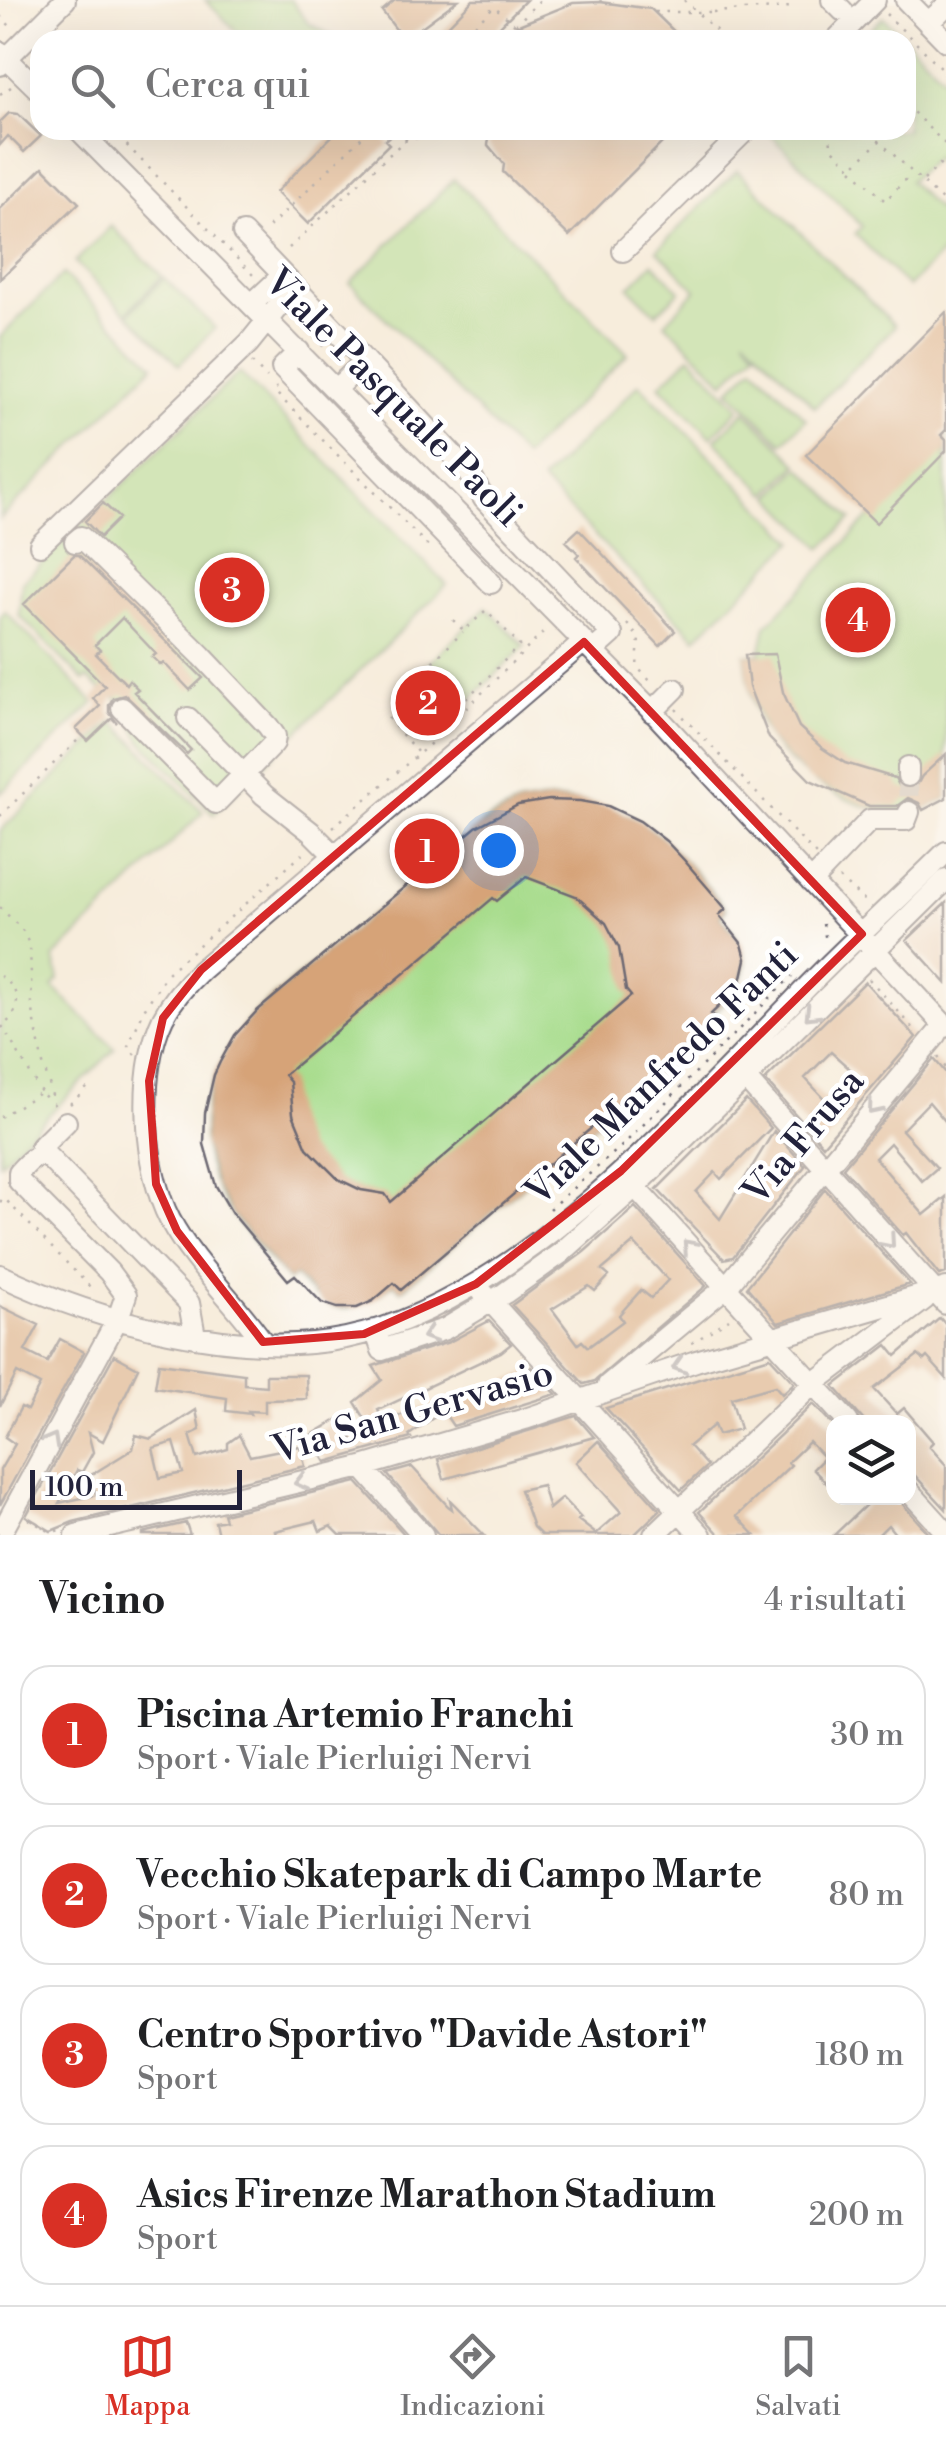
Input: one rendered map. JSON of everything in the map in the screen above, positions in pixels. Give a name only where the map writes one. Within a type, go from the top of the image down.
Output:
[{"type":"street","points":[[33,30],[65,0]]},
{"type":"street","points":[[913,2],[946,40]]},
{"type":"street","points":[[928,23],[946,6]]},
{"type":"street","points":[[850,30],[881,7]]},
{"type":"street","points":[[30,33],[2,59],[30,83]]},
{"type":"street","name":"Viale Pasquale Paoli","points":[[88,140],[589,647],[662,704],[811,882],[869,941],[881,970],[940,1036]]},
{"type":"street","points":[[623,251],[736,140]]},
{"type":"street","points":[[242,233],[612,634],[589,647],[334,856],[187,984],[164,1018],[151,1061],[148,1137],[153,1174],[164,1206],[183,1240],[263,1342]]},
{"type":"street","points":[[252,304],[289,281]]},
{"type":"street","points":[[40,545],[249,343],[268,320],[289,281]]},
{"type":"street","points":[[299,352],[282,368],[491,583]]},
{"type":"street","points":[[336,389],[364,361]]},
{"type":"street","points":[[452,508],[476,485]]},
{"type":"street","points":[[452,508],[476,485]]},
{"type":"street","points":[[452,508],[476,485]]},
{"type":"street","points":[[75,542],[81,537],[202,656],[275,736],[271,749],[216,803],[122,708]]},
{"type":"street","points":[[547,604],[566,585]]},
{"type":"street","points":[[188,718],[334,856]]},
{"type":"street","points":[[811,882],[870,820],[906,820],[909,812]]},
{"type":"street","name":"Viale Manfredo Fanti","points":[[0,1274],[118,1318],[196,1336],[263,1342],[327,1341],[375,1330],[434,1307],[476,1284],[628,1179],[869,941],[946,852]]},
{"type":"street","points":[[869,941],[946,880]]},
{"type":"street","name":"Via Frusa","points":[[726,1287],[824,1166],[940,1036]]},
{"type":"street","points":[[654,1535],[814,1384],[942,1295],[739,1071]]},
{"type":"street","points":[[6,1528],[118,1318],[126,1296],[124,1289],[19,1181],[19,1172],[39,1155],[40,1146],[64,1118]]},
{"type":"street","points":[[39,1155],[47,1156],[189,1303],[196,1336]]},
{"type":"street","points":[[375,1330],[382,1350],[446,1329],[491,1303],[561,1253],[628,1179],[842,1415]]},
{"type":"street","points":[[476,1284],[588,1398],[701,1535]]},
{"type":"street","name":"Via San Gervasio","points":[[588,1398],[726,1287]]},
{"type":"street","name":"Via San Gervasio","points":[[76,1535],[362,1467],[772,1339],[942,1295]]},
{"type":"street","points":[[362,1467],[424,1535]]},
{"type":"street","points":[[916,1499],[946,1532]]},
{"type":"path","points":[[489,0],[516,28]]},
{"type":"path","points":[[514,30],[540,0]]},
{"type":"path","points":[[684,0],[716,30]]},
{"type":"path","points":[[470,29],[494,6]]},
{"type":"path","points":[[881,7],[904,30]]},
{"type":"path","points":[[655,12],[792,8]]},
{"type":"path","points":[[0,16],[4,21],[0,25]]},
{"type":"path","points":[[916,42],[946,72]]},
{"type":"path","points":[[0,94],[13,86]]},
{"type":"path","points":[[916,115],[946,145]]},
{"type":"path","points":[[269,227],[359,140]]},
{"type":"path","points":[[288,248],[408,140]]},
{"type":"path","points":[[831,140],[831,147],[884,201],[912,174]]},
{"type":"path","points":[[852,168],[880,142],[946,204]]},
{"type":"path","points":[[923,181],[946,158]]},
{"type":"path","points":[[258,352],[249,360],[278,388],[274,390],[431,552],[434,548]]},
{"type":"path","points":[[425,670],[486,610],[526,650]]},
{"type":"path","points":[[453,620],[464,631]]},
{"type":"path","points":[[460,705],[520,645]]},
{"type":"path","points":[[662,704],[868,903]]},
{"type":"path","points":[[388,718],[419,754]]},
{"type":"path","points":[[0,816],[78,740]]},
{"type":"path","points":[[0,908],[23,931],[30,946],[32,1005],[52,1093],[50,1101]]},
{"type":"path","points":[[823,924],[827,940],[824,947]]},
{"type":"path","points":[[543,1214],[623,1145],[796,972]]},
{"type":"path","points":[[0,976],[14,988],[17,1004],[12,1017],[1,1027],[41,1092],[64,1118]]},
{"type":"path","points":[[868,977],[940,1036],[946,1069]]},
{"type":"path","points":[[940,1036],[946,1069]]},
{"type":"path","points":[[0,1116],[41,1092]]},
{"type":"path","points":[[1,1198],[93,1290]]},
{"type":"path","points":[[692,1352],[690,1344],[728,1319]]},
{"type":"highlighted area","points":[[584,642],[862,934],[621,1171],[476,1284],[364,1334],[263,1342],[177,1231],[156,1184],[149,1081],[163,1018],[201,970]]},
{"type":"green space","points":[[205,0],[291,0],[308,23],[321,30],[235,30]]},
{"type":"green space","points":[[883,17],[896,30],[869,30]]},
{"type":"green space","points":[[916,49],[946,79],[946,167],[935,157],[909,181],[946,218],[946,249],[908,287],[855,234],[862,226],[776,140],[916,140]]},
{"type":"green space","points":[[737,170],[895,326],[815,407],[744,336],[756,351],[724,382],[665,323],[696,290],[657,250]]},
{"type":"green space","points":[[454,179],[628,354],[524,457],[350,283]]},
{"type":"green space","points":[[111,226],[162,276],[126,313],[75,262]]},
{"type":"green space","points":[[653,263],[680,291],[656,314],[629,287]]},
{"type":"green space","points":[[63,274],[154,365],[0,519],[0,337]]},
{"type":"green space","points":[[164,278],[215,328],[179,365],[128,314]]},
{"type":"green space","points":[[690,356],[740,408],[711,437],[660,385]]},
{"type":"green space","points":[[754,366],[806,419],[782,443],[729,390]]},
{"type":"green space","points":[[239,372],[447,585],[214,814],[141,741],[121,703],[114,696],[110,699],[88,678],[84,681],[19,615],[22,582]]},
{"type":"green space","points":[[639,384],[794,541],[696,638],[541,481]]},
{"type":"green space","points":[[745,411],[798,464],[767,494],[715,440]]},
{"type":"green space","points":[[946,437],[946,798],[925,809],[905,813],[883,811],[838,795],[781,753],[759,718],[745,655],[760,654],[766,626]]},
{"type":"green space","points":[[800,467],[852,519],[822,548],[771,496]]},
{"type":"green space","points":[[486,607],[525,646],[433,736],[395,696]]},
{"type":"green space","points":[[5,611],[94,703],[0,794],[0,616]]},
{"type":"green space","points":[[113,721],[203,812],[54,958],[59,979],[53,987],[115,1049],[0,1163],[0,831]]},
{"type":"green space","points":[[549,800],[608,808],[651,830],[670,846],[726,909],[720,916],[745,956],[742,978],[712,1014],[717,1021],[401,1290],[394,1283],[366,1303],[331,1306],[295,1275],[288,1280],[240,1224],[217,1189],[204,1135],[212,1083],[238,1034],[257,1011],[485,821],[518,805]]},
{"type":"building","points":[[395,0],[458,0],[418,30],[396,30],[382,11]]},
{"type":"building","points":[[473,0],[526,0],[496,30],[444,30]]},
{"type":"building","points":[[600,2],[651,9],[673,30],[514,30],[573,3]]},
{"type":"building","points":[[9,113],[18,114],[30,125],[30,140],[37,140],[24,152],[8,136],[0,145],[0,122]]},
{"type":"building","points":[[328,140],[385,140],[389,144],[308,224],[276,192]]},
{"type":"building","points":[[489,140],[665,140],[569,236],[503,172],[504,164],[488,145]]},
{"type":"building","points":[[43,167],[79,203],[0,279],[0,209]]},
{"type":"building","points":[[946,312],[946,430],[941,435],[946,440],[946,451],[876,523],[806,455]]},
{"type":"building","points":[[103,503],[119,518],[100,537],[85,521]]},
{"type":"building","points":[[579,529],[675,631],[660,646],[576,557],[579,554],[566,541]]},
{"type":"building","points":[[74,555],[79,555],[203,678],[190,690],[164,663],[161,665],[152,657],[156,654],[122,618],[95,645],[100,650],[96,654],[126,684],[129,680],[138,689],[134,692],[191,750],[187,754],[125,695],[113,698],[109,705],[117,723],[112,718],[88,741],[76,729],[100,706],[93,698],[105,686],[24,604]]},
{"type":"building","points":[[775,654],[783,692],[799,727],[822,748],[845,763],[895,778],[907,790],[916,787],[946,754],[946,798],[923,810],[908,798],[897,806],[869,806],[810,780],[769,738],[749,687],[745,655]]},
{"type":"building","points":[[549,800],[608,806],[640,821],[666,841],[726,909],[719,915],[742,944],[746,959],[740,986],[711,1014],[717,1021],[401,1290],[394,1283],[373,1301],[357,1308],[322,1303],[295,1275],[288,1280],[232,1213],[216,1186],[204,1144],[205,1113],[214,1075],[235,1035],[257,1011],[476,827],[518,805]],"holes":[[[526,877],[576,896],[606,923],[619,948],[626,990],[631,996],[391,1202],[385,1194],[361,1190],[338,1179],[307,1148],[293,1114],[290,1082],[284,1075],[493,898],[497,901]]]},
{"type":"building","points":[[946,903],[946,983],[907,940]]},
{"type":"building","points":[[865,982],[916,1037],[823,1145],[765,1080]],"holes":[[[831,1052],[860,1078],[833,1108],[805,1078]]]},
{"type":"building","points":[[934,1059],[946,1073],[946,1122],[929,1102],[902,1130],[937,1168],[922,1181],[890,1143],[875,1158],[924,1215],[946,1197],[946,1273],[939,1275],[906,1233],[903,1235],[843,1168]]},
{"type":"building","points":[[746,1100],[771,1128],[721,1179],[715,1172],[696,1192],[720,1219],[774,1131],[805,1166],[733,1257],[724,1259],[657,1189]]},
{"type":"building","points":[[825,1189],[910,1284],[778,1323],[747,1287]]},
{"type":"building","points":[[635,1207],[706,1286],[595,1381],[584,1384],[512,1305],[584,1252]],"holes":[[[634,1243],[668,1280],[651,1298],[641,1290],[619,1315],[623,1321],[588,1347],[582,1341],[578,1344],[552,1309],[589,1286],[595,1291],[609,1276],[602,1270]]]},
{"type":"building","points":[[0,1306],[39,1325],[25,1351],[47,1362],[60,1339],[84,1352],[0,1505],[0,1470],[15,1444],[5,1437],[21,1407],[27,1410],[40,1385],[17,1373],[0,1406]]},
{"type":"building","points":[[940,1318],[946,1325],[946,1378],[927,1357],[924,1360],[918,1355],[874,1389],[897,1414],[904,1408],[910,1415],[859,1415],[834,1386],[887,1345],[896,1356]]},
{"type":"building","points":[[489,1321],[511,1344],[378,1410],[383,1421],[524,1375],[531,1367],[556,1394],[453,1426],[443,1411],[409,1435],[411,1438],[326,1462],[310,1436],[340,1418],[355,1444],[376,1437],[355,1402],[382,1380],[373,1366],[449,1342]]},
{"type":"building","points":[[114,1355],[138,1368],[103,1441],[88,1433],[93,1452],[82,1472],[77,1470],[59,1503],[96,1495],[91,1475],[133,1449],[136,1435],[151,1439],[196,1410],[200,1430],[190,1435],[197,1458],[228,1449],[228,1443],[239,1435],[250,1456],[300,1446],[305,1466],[73,1522],[51,1531],[26,1516]],"holes":[[[174,1442],[183,1473],[160,1478],[153,1448]]]},
{"type":"building","points":[[770,1357],[794,1383],[782,1394],[775,1386],[731,1398],[740,1429],[718,1435],[714,1425],[689,1446],[707,1466],[681,1490],[606,1408]]},
{"type":"building","points":[[159,1363],[244,1374],[244,1384],[266,1386],[266,1375],[306,1375],[307,1399],[265,1400],[265,1412],[226,1411],[227,1398],[155,1387]]},
{"type":"building","points":[[813,1404],[826,1418],[826,1483],[813,1469],[824,1458],[809,1442],[788,1462],[791,1465],[737,1516],[755,1535],[720,1535],[699,1512]]},
{"type":"building","points":[[576,1416],[594,1437],[444,1479],[438,1459]]},
{"type":"building","points":[[916,1422],[933,1442],[929,1446],[946,1465],[946,1509],[916,1477]]},
{"type":"building","points":[[598,1441],[660,1510],[634,1535],[541,1535],[533,1527],[520,1490],[542,1485],[549,1509],[562,1498],[581,1518],[578,1520],[596,1534],[621,1512],[576,1462]]},
{"type":"building","points":[[412,1467],[448,1506],[452,1509],[450,1500],[484,1535],[439,1535],[387,1474]]},
{"type":"building","points":[[357,1482],[405,1535],[340,1535],[331,1526],[320,1531],[316,1521],[275,1531],[276,1535],[218,1535],[215,1522],[225,1520],[223,1514]]},
{"type":"building","points":[[866,1505],[903,1505],[930,1535],[896,1535],[888,1525],[878,1535],[834,1535]]},
{"type":"building","points":[[186,1523],[190,1535],[143,1535],[143,1533]]},
{"type":"tunnel","points":[[908,776],[909,812]]},
{"type":"place","name":"Centro Sportivo \"Davide Astori\"","points":[[232,590]]},
{"type":"place","name":"Asics Firenze Marathon Stadium","points":[[858,620]]},
{"type":"place","name":"Vecchio Skatepark di Campo Marte","points":[[428,703]]},
{"type":"place","name":"Piscina Artemio Franchi","points":[[427,851]]}]
